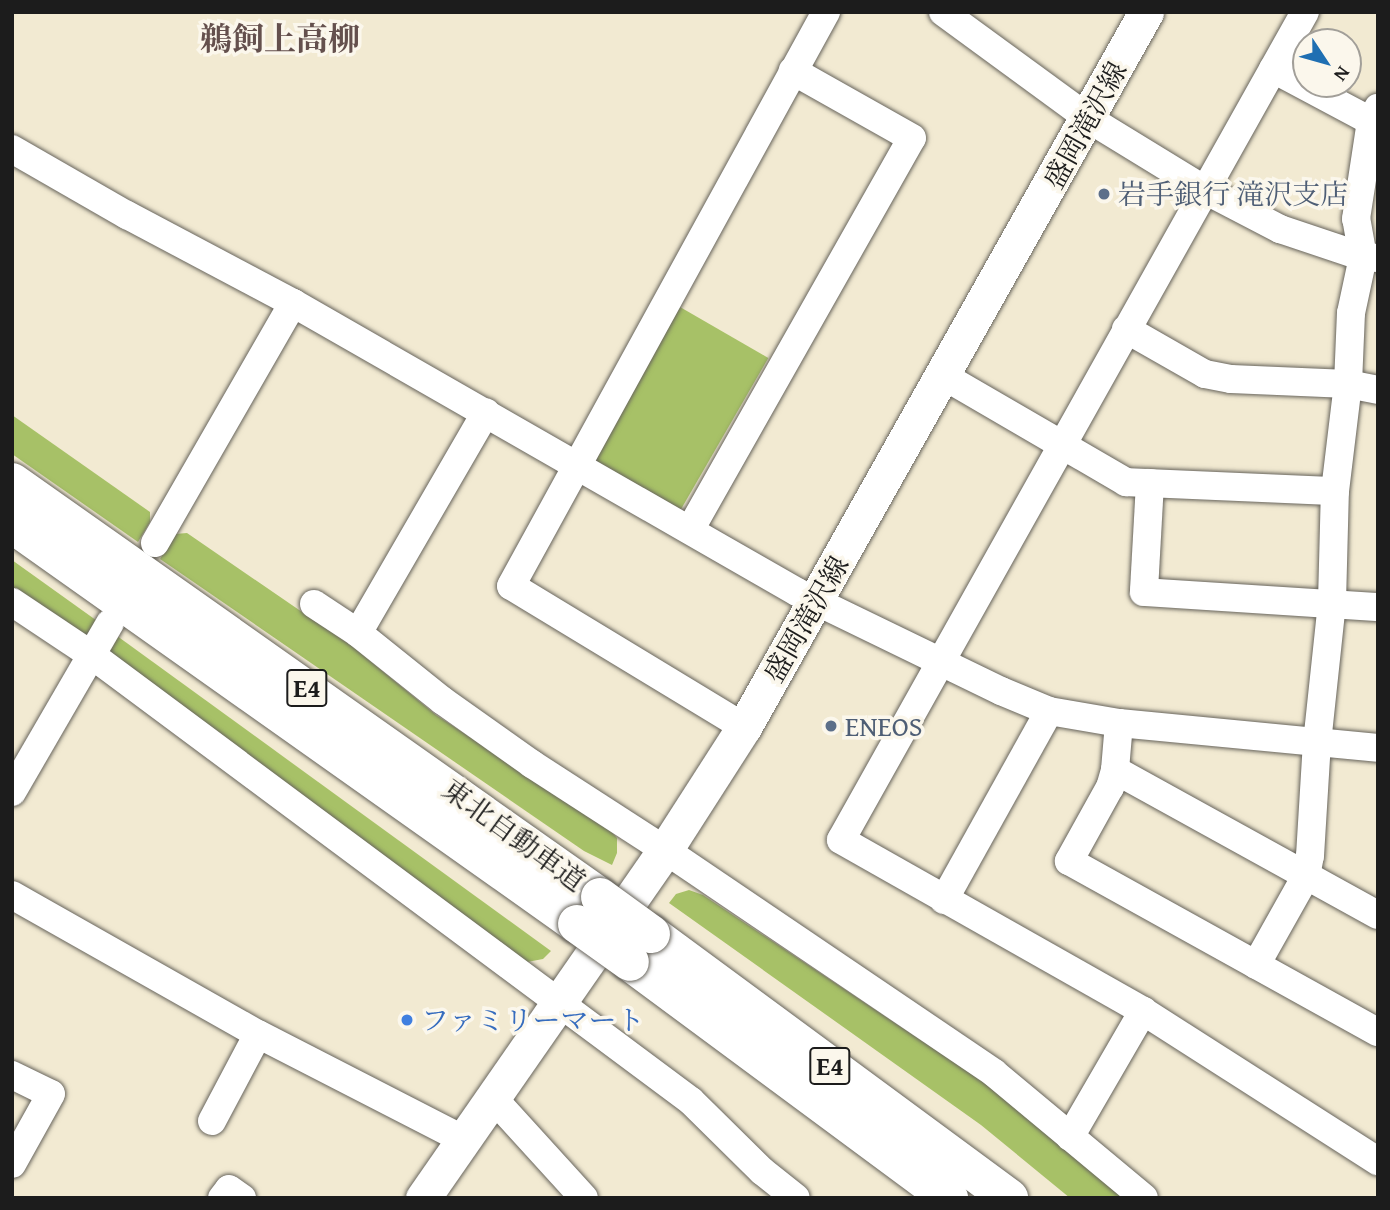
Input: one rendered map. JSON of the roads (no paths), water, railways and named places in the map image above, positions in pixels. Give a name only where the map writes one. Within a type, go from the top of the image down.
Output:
[{"type":"highway","name":"東北自動車道","points":[[12,482],[640,948],[1009,1198]]},
{"type":"highway","name":"東北自動車道","points":[[12,524],[588,910]]},
{"type":"highway","name":"東北自動車道","points":[[640,948],[949,1198]]},
{"type":"main road","name":"盛岡滝沢線","points":[[423,1198],[666,850],[744,727],[1089,119],[1146,12]]},
{"type":"street","points":[[744,727],[511,586],[826,12]]},
{"type":"street","points":[[943,12],[1089,119],[1205,190],[1280,229],[1370,258]]},
{"type":"street","points":[[1305,12],[841,840],[1143,1011],[1378,1161]]},
{"type":"street","points":[[1256,965],[1306,876],[1332,602],[1335,491],[1348,384],[1351,313],[1370,258],[1356,219],[1375,117],[1273,69]]},
{"type":"street","points":[[690,530],[912,138],[793,71]]},
{"type":"street","points":[[12,149],[127,215],[293,303],[817,602],[941,665],[1049,711],[1119,723],[1378,748]]},
{"type":"street","points":[[155,542],[293,303]]},
{"type":"street","points":[[1126,329],[1205,374],[1231,379],[1348,384],[1378,390]]},
{"type":"street","points":[[942,375],[1126,482],[1335,491]]},
{"type":"street","points":[[358,633],[486,412]]},
{"type":"street","points":[[1150,483],[1144,592],[1378,607]]},
{"type":"street","points":[[12,602],[93,656],[691,1101],[762,1171],[796,1198]]},
{"type":"street","points":[[314,604],[358,633],[443,701],[532,764],[666,850],[994,1073],[1144,1198]]},
{"type":"street","points":[[12,792],[110,623]]},
{"type":"street","points":[[944,900],[1049,711]]},
{"type":"street","points":[[1119,723],[1115,770],[1110,787],[1069,861],[1378,1032]]},
{"type":"street","points":[[1115,770],[1378,915]]},
{"type":"street","points":[[12,895],[258,1034],[464,1140]]},
{"type":"street","points":[[1070,1137],[1143,1011]]},
{"type":"street","points":[[212,1121],[258,1034]]},
{"type":"street","points":[[12,1075],[51,1094],[12,1164]]},
{"type":"street","points":[[493,1098],[584,1198]]},
{"type":"street","points":[[222,1198],[229,1189],[242,1198]]},
{"type":"place","name":"岩手銀行 滝沢支店","points":[[1104,194]]},
{"type":"place","name":"ENEOS","points":[[831,726]]},
{"type":"place","name":"ファミリーマート","points":[[407,1020]]},
{"type":"district","name":"鵜飼上高柳","points":[[280,39]]}]
